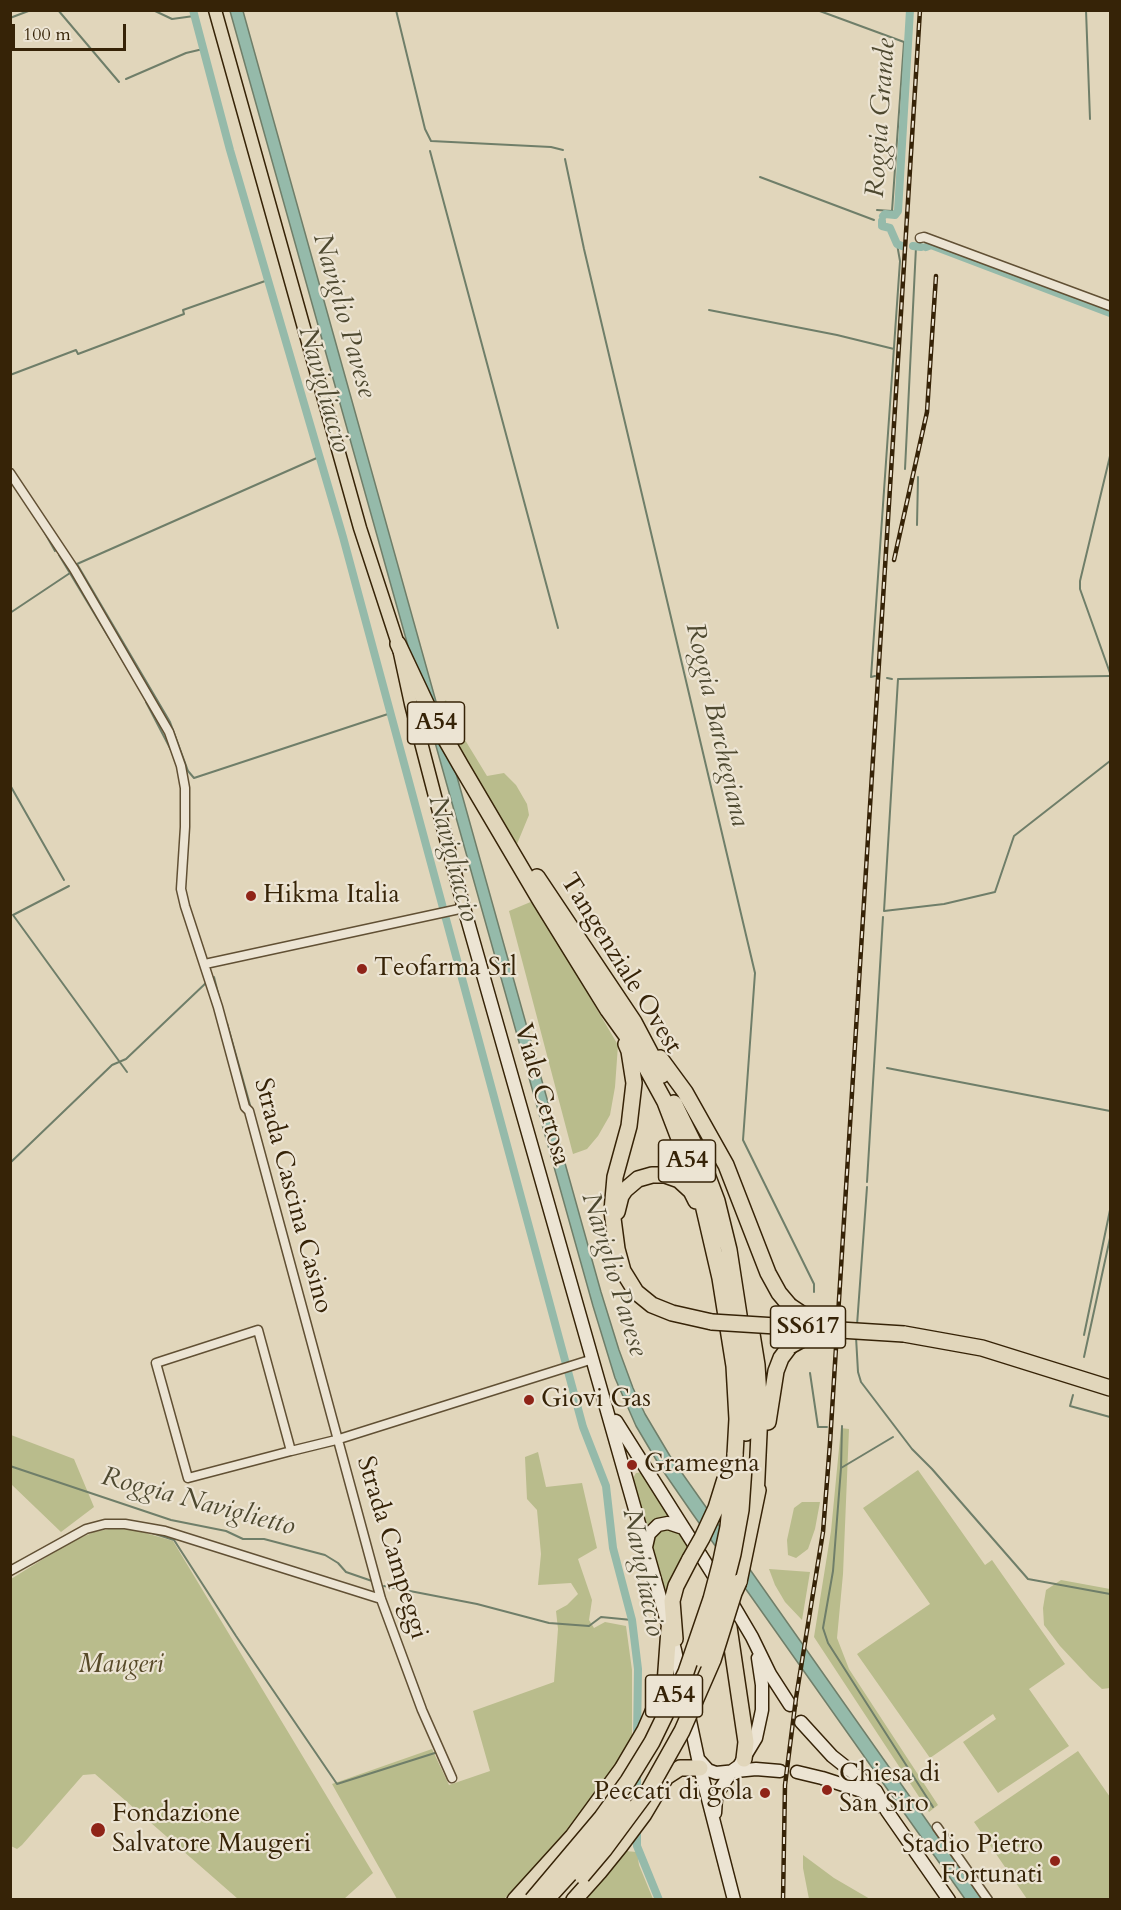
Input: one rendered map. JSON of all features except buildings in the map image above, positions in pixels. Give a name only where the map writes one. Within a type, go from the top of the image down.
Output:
[{"type":"highway","name":"Tangenziale Ovest","points":[[398,644],[430,712],[461,766],[608,1010],[636,1049],[665,1102],[701,1196],[720,1278],[734,1366],[741,1510],[722,1601],[691,1684],[663,1744],[626,1801],[583,1860],[546,1899]]},
{"type":"highway","name":"Tangenziale Ovest","points":[[461,766],[634,1022],[700,1156],[717,1201],[729,1250],[743,1341],[748,1398],[720,1565],[686,1672],[652,1742],[628,1781],[602,1817],[532,1899]]},
{"type":"highway","points":[[608,1010],[629,1051],[634,1083],[630,1118],[613,1194],[615,1235]]},
{"type":"highway","points":[[634,1022],[685,1092],[701,1119],[726,1166],[768,1273],[779,1293],[790,1306],[808,1318],[823,1322],[909,1335]]},
{"type":"highway","name":"SS617","points":[[720,1278],[703,1216],[685,1184],[672,1176],[658,1174],[638,1179],[626,1190],[619,1203],[615,1235],[623,1271],[636,1292],[662,1310],[712,1322],[909,1335],[982,1348],[1110,1389]]},
{"type":"highway","points":[[729,1250],[758,1365],[760,1412],[756,1498]]},
{"type":"highway","points":[[744,1759],[747,1742],[729,1628],[764,1462],[772,1388],[781,1358],[790,1346],[810,1335],[909,1335]]},
{"type":"highway","points":[[675,1650],[672,1601],[676,1586],[716,1508],[724,1479],[735,1394]]},
{"type":"highway","points":[[559,1899],[604,1850],[650,1788],[682,1731],[713,1660],[739,1582]]},
{"type":"highway","points":[[515,1899],[573,1836],[622,1769],[652,1714],[665,1684],[669,1629]]},
{"type":"highway","points":[[574,1899],[620,1846],[644,1814],[666,1778],[680,1768],[702,1765]]},
{"type":"main road","points":[[215,10],[360,528],[398,644],[461,909]]},
{"type":"main road","name":"Viale Certosa","points":[[461,909],[605,1398]]},
{"type":"main road","points":[[605,1398],[626,1438],[752,1637],[770,1674],[790,1705]]},
{"type":"main road","points":[[605,1398],[675,1650],[734,1899]]},
{"type":"main road","points":[[646,1549],[649,1534],[658,1525],[668,1523],[683,1528]]},
{"type":"main road","points":[[715,1826],[716,1798],[756,1738],[762,1710],[759,1662],[752,1637]]},
{"type":"main road","points":[[801,1722],[832,1755],[876,1791],[887,1811],[949,1899]]},
{"type":"main road","points":[[702,1765],[724,1773],[756,1769],[780,1771]]},
{"type":"main road","points":[[797,1772],[862,1791],[887,1811]]},
{"type":"street","points":[[922,238],[1110,306]]},
{"type":"street","name":"Strada Cascina Casino","points":[[10,473],[74,569],[169,732],[181,766],[185,788],[181,889],[205,964],[245,1107],[249,1111],[336,1440]]},
{"type":"street","points":[[205,964],[461,909]]},
{"type":"street","points":[[291,1451],[258,1330],[156,1363],[188,1478],[336,1440]]},
{"type":"street","name":"Strada Campeggi","points":[[452,1778],[422,1710],[381,1599],[336,1440],[593,1359]]},
{"type":"street","points":[[10,1571],[86,1529],[105,1524],[126,1524],[165,1531],[381,1599]]},
{"type":"street","points":[[937,1827],[988,1899]]},
{"type":"green space","points":[[446,700],[451,717],[487,776],[504,773],[516,785],[527,804],[529,815],[517,844],[435,712]]},
{"type":"green space","points":[[533,901],[618,1045],[610,1115],[598,1136],[587,1149],[573,1154],[509,911]]},
{"type":"green space","points":[[841,1428],[849,1429],[843,1574],[837,1638],[849,1669],[938,1805],[929,1812],[814,1637],[831,1531]]},
{"type":"green space","points":[[11,1435],[74,1459],[94,1507],[61,1532],[11,1484]]},
{"type":"green space","points":[[538,1452],[546,1487],[582,1483],[597,1548],[578,1559],[592,1600],[589,1620],[594,1628],[605,1622],[626,1626],[632,1670],[632,1736],[605,1785],[562,1838],[504,1899],[397,1899],[332,1784],[432,1749],[449,1785],[490,1771],[473,1711],[554,1682],[558,1629],[556,1611],[567,1605],[578,1594],[571,1583],[538,1585],[541,1554],[537,1510],[527,1499],[525,1457]]},
{"type":"green space","points":[[918,1470],[985,1565],[992,1560],[1065,1664],[1029,1689],[1069,1746],[998,1793],[963,1742],[996,1719],[993,1714],[930,1758],[857,1654],[930,1604],[863,1508]]},
{"type":"green space","points":[[643,1472],[669,1516],[645,1528],[632,1480],[636,1473]]},
{"type":"green space","points":[[802,1502],[820,1502],[815,1529],[808,1549],[796,1558],[788,1555],[787,1540],[794,1508]]},
{"type":"green space","name":"Maugeri","points":[[114,1528],[135,1530],[173,1541],[373,1873],[344,1899],[238,1899],[95,1774],[83,1775],[22,1845],[17,1849],[11,1846],[11,1579],[69,1543],[94,1532]]},
{"type":"green space","points":[[665,1529],[674,1529],[682,1533],[692,1549],[668,1604],[652,1546],[657,1533]]},
{"type":"green space","points":[[769,1569],[810,1572],[802,1620],[785,1602]]},
{"type":"green space","points":[[1061,1580],[1110,1589],[1110,1688],[1102,1689],[1090,1678],[1044,1625],[1043,1608],[1046,1590]]},
{"type":"green space","name":"Stadio Pietro Fortunati","points":[[1078,1751],[1110,1797],[1110,1899],[1027,1899],[974,1822]]},
{"type":"green space","points":[[625,1851],[637,1852],[639,1865],[653,1899],[584,1900]]},
{"type":"green space","points":[[803,1855],[834,1878],[870,1899],[809,1899]]},
{"type":"shaded area","points":[[230,11],[243,11],[601,1292],[633,1388],[645,1414],[670,1456],[982,1899],[965,1899],[692,1513],[636,1426],[615,1378]]},
{"type":"waterway","points":[[10,18],[31,10]]},
{"type":"waterway","points":[[58,10],[119,82]]},
{"type":"waterway","points":[[153,10],[172,19],[194,16]]},
{"type":"waterway","name":"Navigliaccio","points":[[193,10],[230,150],[343,537],[583,1427],[606,1486],[613,1548],[632,1620],[638,1669],[637,1741]]},
{"type":"waterway","name":"Roggia Barchegiana","points":[[396,10],[425,129],[431,141],[551,147],[563,150]]},
{"type":"waterway","points":[[817,10],[904,42],[892,211],[877,210]]},
{"type":"waterway","name":"Roggia Grande","points":[[883,216],[885,214],[895,215],[898,211],[910,10]]},
{"type":"waterway","points":[[1086,10],[1090,119]]},
{"type":"waterway","points":[[126,79],[186,53],[203,49]]},
{"type":"waterway","points":[[430,151],[558,628]]},
{"type":"waterway","name":"Roggia Barchegiana","points":[[565,159],[584,249],[755,973],[743,1140],[814,1284],[814,1292]]},
{"type":"waterway","points":[[760,177],[874,220]]},
{"type":"waterway","name":"Roggia Grande","points":[[882,221],[882,226],[890,228],[897,244],[902,246]]},
{"type":"waterway","points":[[875,676],[871,677],[900,261],[897,244]]},
{"type":"waterway","name":"Roggia Grande","points":[[926,247],[931,245],[1110,313]]},
{"type":"waterway","name":"Roggia Grande","points":[[913,246],[921,247]]},
{"type":"waterway","points":[[905,469],[916,247]]},
{"type":"waterway","points":[[10,375],[76,350],[78,354],[184,314],[183,310],[268,280]]},
{"type":"waterway","points":[[709,310],[837,335],[894,349]]},
{"type":"waterway","points":[[1110,456],[1080,581],[1080,589],[1110,673]]},
{"type":"waterway","points":[[319,457],[77,564],[170,722],[188,771],[194,778],[391,713]]},
{"type":"waterway","points":[[917,525],[918,477]]},
{"type":"waterway","points":[[41,526],[55,551]]},
{"type":"waterway","points":[[59,555],[135,681]]},
{"type":"waterway","points":[[10,613],[70,573]]},
{"type":"waterway","points":[[1110,676],[898,679],[884,911],[944,904],[995,892],[1014,836],[1110,761]]},
{"type":"waterway","points":[[887,678],[892,679]]},
{"type":"waterway","points":[[146,702],[171,750]]},
{"type":"waterway","points":[[10,785],[64,880]]},
{"type":"waterway","points":[[69,886],[13,915],[127,1072]]},
{"type":"waterway","points":[[867,1182],[883,917]]},
{"type":"waterway","points":[[214,977],[220,1001]]},
{"type":"waterway","points":[[10,1163],[112,1065],[126,1059],[208,981]]},
{"type":"waterway","points":[[227,1023],[250,1105]]},
{"type":"waterway","points":[[887,1068],[1110,1111]]},
{"type":"waterway","points":[[857,1325],[867,1187]]},
{"type":"waterway","points":[[1084,1335],[1110,1210]]},
{"type":"waterway","name":"Roggia Grande","points":[[1084,1357],[1110,1238]]},
{"type":"waterway","points":[[856,1337],[858,1372],[861,1382],[912,1449],[1028,1579],[1110,1594]]},
{"type":"waterway","name":"Roggia Barchegiana","points":[[810,1373],[818,1427],[827,1427]]},
{"type":"waterway","name":"Roggia Grande","points":[[1073,1395],[1070,1406],[1110,1417]]},
{"type":"waterway","name":"Roggia Barchegiana","points":[[842,1426],[833,1571],[823,1628],[828,1643],[933,1807]]},
{"type":"waterway","points":[[841,1468],[893,1437]]},
{"type":"waterway","name":"Roggia Naviglietto","points":[[10,1466],[171,1520],[226,1531],[243,1539],[264,1539],[325,1555],[338,1563],[346,1572],[372,1581]]},
{"type":"waterway","points":[[152,1533],[174,1540],[337,1784],[438,1752]]},
{"type":"waterway","name":"Roggia Naviglietto","points":[[384,1586],[477,1604],[549,1623],[589,1626],[601,1617],[632,1620]]},
{"type":"waterway","name":"Navigliaccio","points":[[637,1771],[637,1804]]},
{"type":"waterway","name":"Navigliaccio","points":[[637,1825],[637,1846],[659,1900]]},
{"type":"railway","points":[[783,1900],[785,1785],[796,1698],[823,1532],[830,1443],[920,10]]},
{"type":"railway","points":[[894,560],[927,412],[936,276]]},
{"type":"place","name":"Hikma Italia","points":[[251,896]]},
{"type":"place","name":"Teofarma Srl","points":[[362,969]]},
{"type":"place","name":"Giovi Gas","points":[[529,1400]]},
{"type":"place","name":"Gramegna","points":[[632,1465]]},
{"type":"place","name":"Chiesa di San Siro","points":[[827,1790]]},
{"type":"place","name":"Peccati di gola","points":[[765,1793]]},
{"type":"place","name":"Fondazione Salvatore Maugeri","points":[[98,1830]]},
{"type":"place","name":"Stadio Pietro Fortunati","points":[[1055,1861]]},
{"type":"water label","name":"Naviglio Pavese","points":[[343,316]]},
{"type":"water label","name":"Naviglio Pavese","points":[[613,1275]]}]
